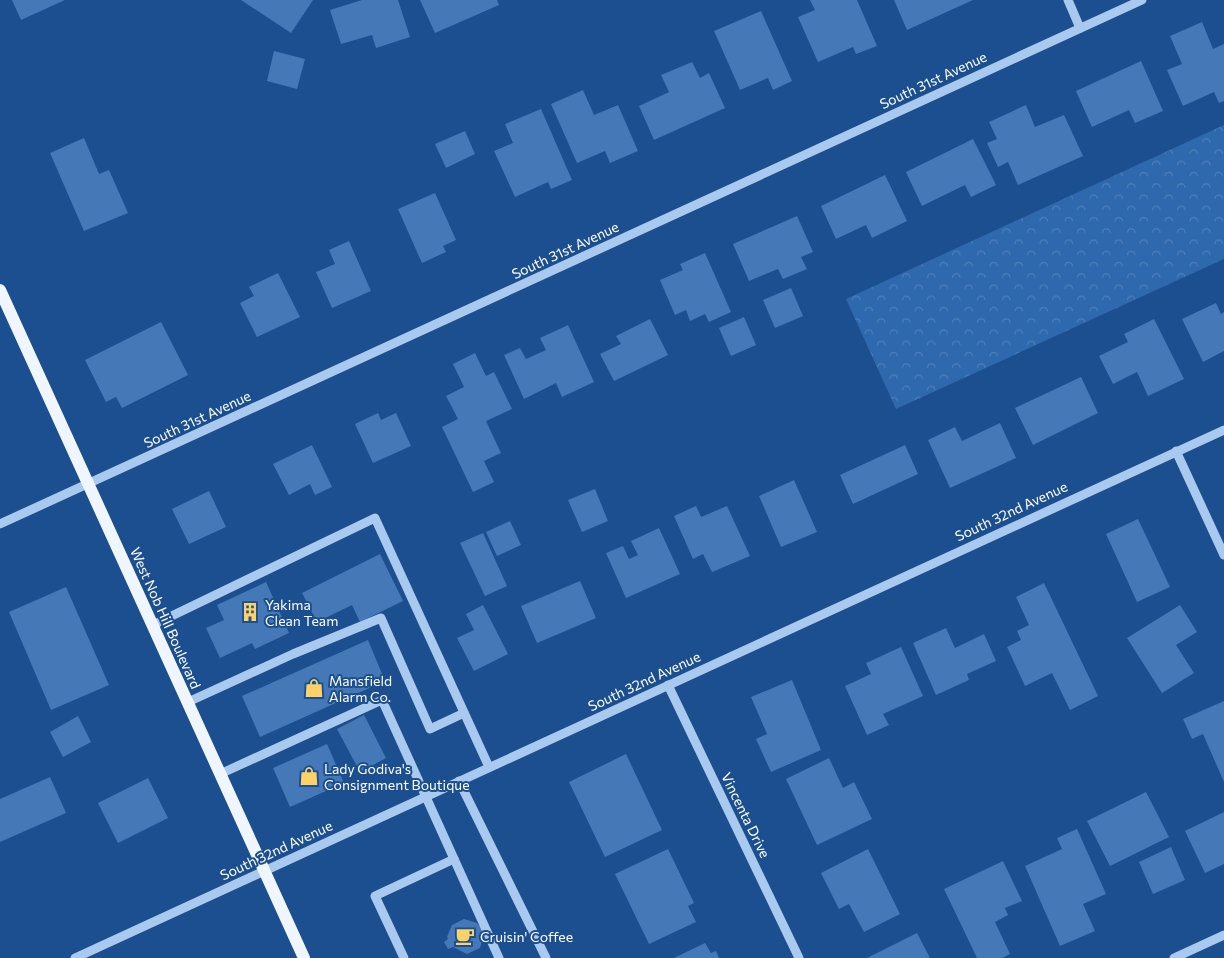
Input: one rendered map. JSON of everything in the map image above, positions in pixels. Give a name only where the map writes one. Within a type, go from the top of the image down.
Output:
[{"type":"main road","name":"West Nob Hill Boulevard","points":[[0,290],[304,958]]},
{"type":"street","points":[[1068,0],[1080,28]]},
{"type":"street","name":"South 31st Avenue","points":[[0,524],[1142,0]]},
{"type":"street","name":"South 32nd Avenue","points":[[75,958],[1224,430]]},
{"type":"street","points":[[1176,451],[1224,555]]},
{"type":"street","points":[[153,625],[375,518],[489,767]]},
{"type":"street","points":[[188,702],[293,654],[380,618],[430,729],[464,713]]},
{"type":"street","name":"Vincenta Drive","points":[[668,685],[799,958]]},
{"type":"street","points":[[220,774],[382,700],[499,958]]},
{"type":"street","points":[[459,782],[546,958]]},
{"type":"street","points":[[404,958],[375,896],[454,858]]},
{"type":"street","points":[[1174,958],[1224,935]]},
{"type":"green space","points":[[1224,125],[1224,259],[896,409],[846,299]]},
{"type":"building","points":[[12,0],[65,0],[21,20]]},
{"type":"building","points":[[241,0],[313,0],[291,33]]},
{"type":"building","points":[[362,0],[398,0],[410,37],[376,48],[372,35],[341,44],[330,10]]},
{"type":"building","points":[[420,0],[497,0],[499,5],[435,33]]},
{"type":"building","points":[[810,0],[857,0],[877,46],[856,54],[853,47],[818,62],[798,17],[815,10]]},
{"type":"building","points":[[894,0],[973,0],[907,30]]},
{"type":"building","points":[[761,11],[792,81],[773,90],[768,78],[740,90],[714,31]]},
{"type":"building","points":[[1202,22],[1213,49],[1224,44],[1224,101],[1219,103],[1214,92],[1183,106],[1167,70],[1182,64],[1170,36]]},
{"type":"building","points":[[274,51],[305,59],[297,89],[267,81]]},
{"type":"building","points":[[1141,61],[1163,111],[1135,123],[1129,110],[1092,127],[1076,91]]},
{"type":"building","points":[[692,62],[700,78],[709,73],[725,108],[654,140],[639,106],[669,92],[661,75]]},
{"type":"building","points":[[583,90],[594,115],[618,105],[638,151],[610,163],[605,151],[577,163],[551,104]]},
{"type":"building","points":[[1026,105],[1035,127],[1064,115],[1083,156],[1018,185],[1008,162],[998,167],[987,143],[997,139],[989,122]]},
{"type":"building","points":[[541,109],[572,180],[551,189],[548,182],[515,197],[494,151],[513,143],[505,124]]},
{"type":"building","points":[[465,131],[475,154],[446,168],[435,144]]},
{"type":"building","points":[[84,138],[99,174],[109,170],[128,213],[84,231],[50,153]]},
{"type":"building","points":[[973,139],[996,185],[971,197],[965,185],[922,206],[906,172]]},
{"type":"building","points":[[885,175],[907,221],[872,238],[866,225],[836,239],[821,206]]},
{"type":"building","points":[[435,193],[456,240],[443,246],[446,252],[422,263],[398,209]]},
{"type":"building","points":[[797,216],[813,252],[801,257],[807,269],[783,279],[778,269],[749,281],[733,244]]},
{"type":"building","points":[[349,241],[371,291],[332,308],[316,272],[335,264],[329,250]]},
{"type":"building","points":[[705,253],[731,312],[709,322],[705,314],[690,321],[686,310],[675,315],[660,280],[683,270],[680,264]]},
{"type":"building","points":[[278,273],[300,317],[257,337],[240,303],[254,296],[249,287]]},
{"type":"building","points":[[791,288],[803,316],[775,328],[763,300]]},
{"type":"building","points":[[1216,303],[1221,314],[1224,312],[1224,351],[1203,362],[1182,319]]},
{"type":"building","points":[[744,317],[756,345],[731,356],[719,328]]},
{"type":"building","points":[[650,319],[668,355],[614,381],[600,354],[621,344],[616,336]]},
{"type":"building","points":[[1154,319],[1184,379],[1148,396],[1137,372],[1113,384],[1099,356],[1128,342],[1124,334]]},
{"type":"building","points":[[161,322],[188,375],[122,408],[116,397],[106,402],[85,360]]},
{"type":"building","points":[[568,325],[594,382],[562,397],[556,383],[524,399],[504,355],[520,348],[526,359],[546,350],[540,338]]},
{"type":"building","points":[[475,353],[486,376],[494,372],[512,409],[486,421],[501,453],[484,461],[494,482],[473,492],[442,427],[458,419],[446,396],[464,387],[453,364]]},
{"type":"building","points":[[1081,377],[1098,413],[1033,445],[1015,408]]},
{"type":"building","points":[[378,413],[381,420],[396,413],[411,446],[373,463],[355,424]]},
{"type":"building","points":[[1000,423],[1016,458],[950,488],[928,440],[955,427],[962,441]]},
{"type":"building","points":[[312,445],[332,487],[315,495],[310,484],[289,495],[273,464]]},
{"type":"building","points":[[905,445],[918,474],[853,504],[840,475]]},
{"type":"building","points":[[794,480],[817,532],[781,547],[759,496]]},
{"type":"building","points":[[595,489],[608,521],[582,532],[568,500]]},
{"type":"building","points":[[209,491],[226,527],[189,544],[172,509]]},
{"type":"building","points":[[696,506],[701,517],[727,506],[750,556],[712,572],[703,554],[693,559],[674,516]]},
{"type":"building","points":[[1138,519],[1170,587],[1137,602],[1106,534]]},
{"type":"building","points":[[510,521],[521,545],[497,556],[486,532]]},
{"type":"building","points":[[659,528],[680,574],[626,598],[606,553],[623,546],[629,559],[638,555],[631,541]]},
{"type":"building","points":[[483,533],[507,586],[485,596],[460,543]]},
{"type":"building","points":[[380,554],[403,601],[360,622],[352,605],[317,622],[302,593]]},
{"type":"building","points":[[580,581],[596,618],[537,643],[521,606]]},
{"type":"building","name":"Yakima Clean Team","points":[[266,582],[289,633],[255,649],[252,643],[220,658],[206,628],[224,620],[217,605]]},
{"type":"building","points":[[1044,583],[1098,696],[1070,710],[1052,673],[1025,686],[1007,647],[1021,640],[1017,631],[1029,625],[1016,597]]},
{"type":"building","points":[[66,587],[109,685],[51,710],[9,612]]},
{"type":"building","points":[[483,605],[508,654],[474,671],[457,638],[474,630],[466,614]]},
{"type":"building","points":[[1180,605],[1197,632],[1176,645],[1194,673],[1162,693],[1127,638]]},
{"type":"building","points":[[946,628],[955,648],[984,634],[996,661],[967,674],[969,680],[936,695],[913,643]]},
{"type":"building","name":"Mansfield Alarm Co.","points":[[368,640],[385,681],[260,737],[242,696]]},
{"type":"building","points":[[901,647],[923,696],[883,714],[889,725],[867,735],[845,686],[871,674],[866,663]]},
{"type":"building","points":[[792,680],[821,750],[771,772],[756,739],[767,734],[751,697]]},
{"type":"building","points":[[1224,701],[1224,782],[1203,734],[1192,739],[1183,719]]},
{"type":"building","points":[[364,715],[386,758],[360,772],[337,729]]},
{"type":"building","points":[[78,716],[91,742],[63,757],[50,732]]},
{"type":"building","name":"Lady Godiva's Consignment Boutique","points":[[327,744],[344,783],[290,807],[273,768]]},
{"type":"building","points":[[626,754],[662,830],[605,857],[569,782]]},
{"type":"building","points":[[829,758],[843,788],[854,782],[872,819],[817,845],[786,779]]},
{"type":"building","points":[[50,777],[66,813],[0,842],[0,799]]},
{"type":"building","points":[[148,778],[168,818],[118,843],[98,803]]},
{"type":"building","points":[[1146,792],[1169,837],[1110,866],[1087,821]]},
{"type":"building","points":[[1224,812],[1224,864],[1205,873],[1185,831]]},
{"type":"building","points":[[1077,829],[1106,894],[1083,904],[1095,931],[1060,946],[1025,866],[1062,849],[1057,838]]},
{"type":"building","points":[[1171,847],[1185,880],[1153,894],[1139,862]]},
{"type":"building","points":[[668,849],[694,903],[688,906],[696,922],[649,944],[615,874]]},
{"type":"building","points":[[868,849],[900,914],[864,932],[849,904],[839,909],[821,873]]},
{"type":"building","points":[[1003,861],[1022,901],[1005,908],[1008,915],[995,922],[1010,954],[1002,958],[977,958],[944,889]]},
{"type":"building","name":"Cruisin' Coffee","points":[[464,919],[477,923],[479,926],[482,925],[485,931],[482,933],[484,935],[480,948],[467,954],[453,947],[448,949],[444,942],[448,939],[447,937],[452,925]]},
{"type":"building","points":[[917,933],[930,958],[867,958]]},
{"type":"building","points":[[705,943],[711,953],[716,951],[719,958],[674,958]]},
{"type":"place","name":"Yakima Clean Team","points":[[250,612]]},
{"type":"place","name":"Mansfield Alarm Co.","points":[[314,688]]},
{"type":"place","name":"Lady Godiva's Consignment Boutique","points":[[309,776]]},
{"type":"place","name":"Cruisin' Coffee","points":[[465,936]]}]
